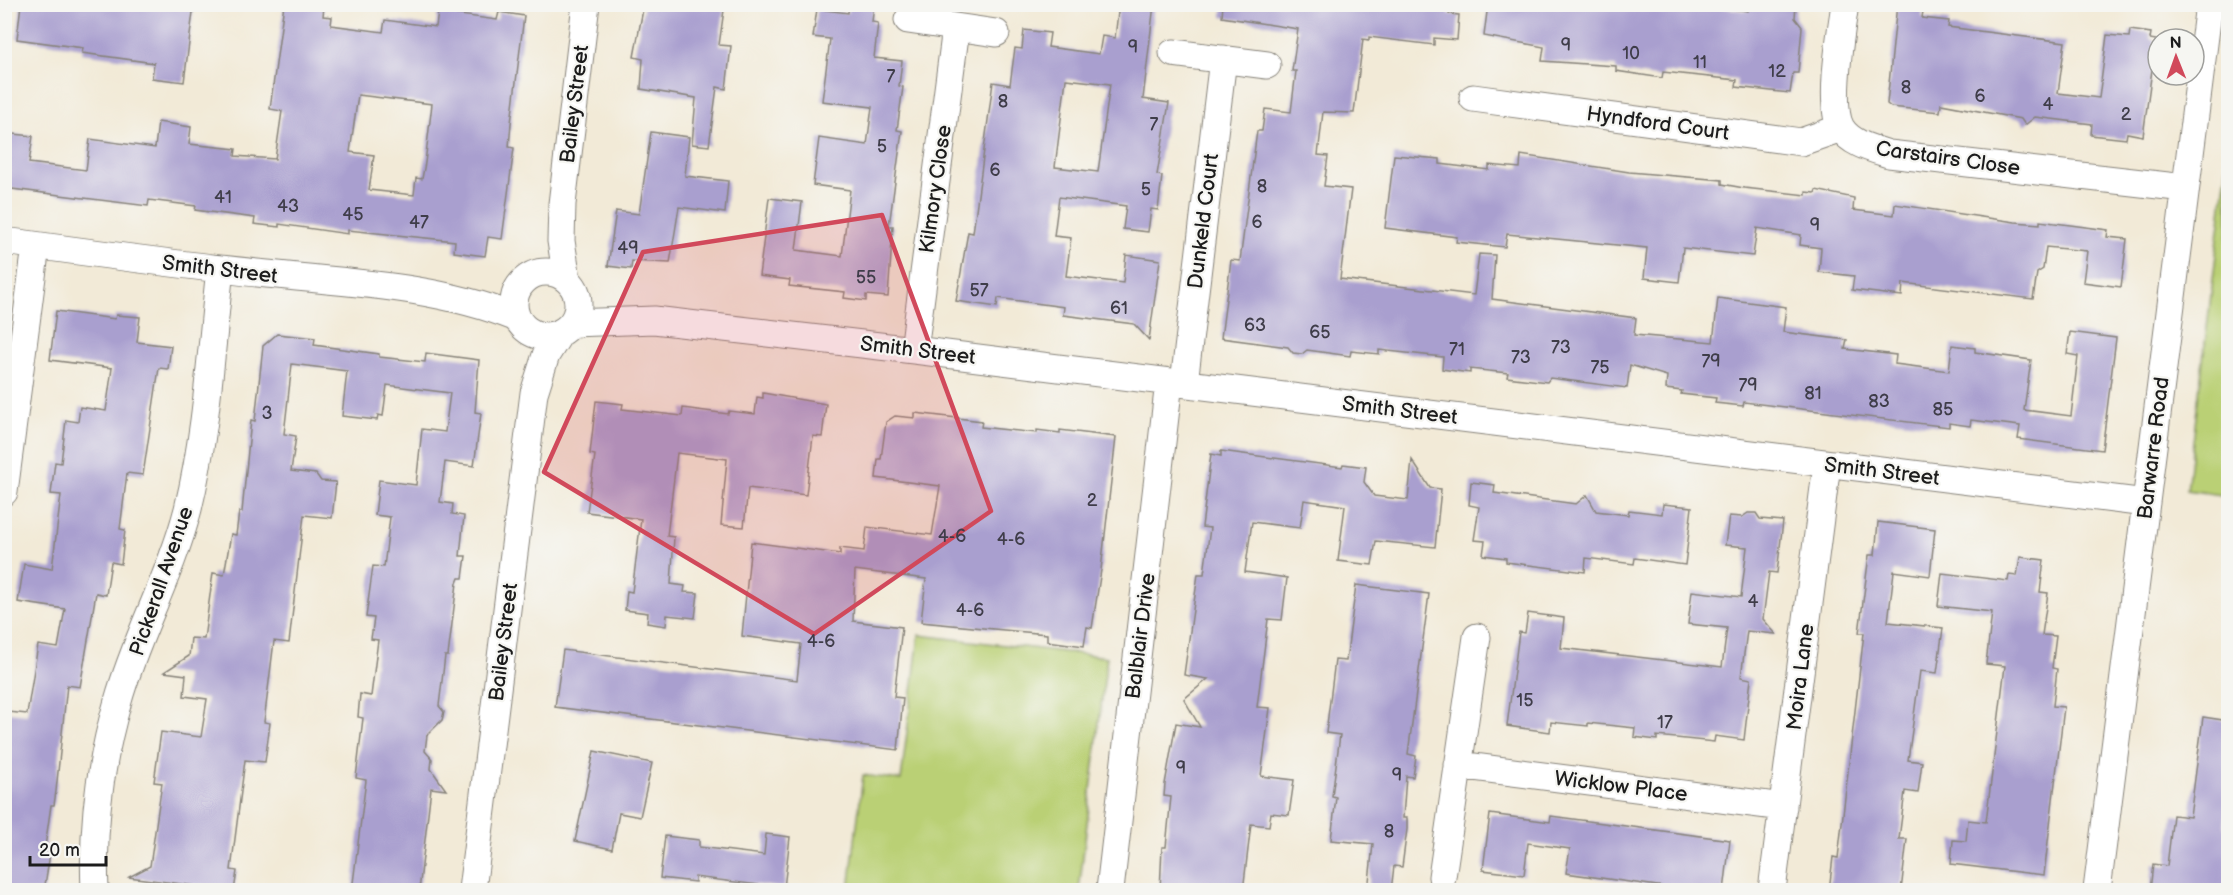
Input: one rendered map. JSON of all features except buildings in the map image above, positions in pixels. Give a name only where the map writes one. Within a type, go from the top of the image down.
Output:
[{"type":"street","name":"Bailey Street","points":[[472,891],[534,393],[546,355],[577,314],[579,301],[561,242],[562,204],[586,4]]},
{"type":"street","points":[[1841,128],[1836,102],[1838,54],[1845,4]]},
{"type":"street","name":"Barwarre Road","points":[[2097,891],[2209,4]]},
{"type":"street","points":[[908,20],[996,33]]},
{"type":"street","name":"Kilmory Close","points":[[914,350],[956,28]]},
{"type":"street","points":[[1173,53],[1266,64]]},
{"type":"street","name":"Dunkeld Court","points":[[1177,382],[1223,59]]},
{"type":"street","name":"Hyndford Court","points":[[1473,98],[1800,142],[1841,128]]},
{"type":"street","name":"Carstairs Close","points":[[1841,128],[1860,144],[1889,154],[2185,188]]},
{"type":"street","name":"Bailey Street","points":[[534,393],[531,356],[514,308],[515,293],[530,276],[562,204]]},
{"type":"street","name":"Smith Street","points":[[4,241],[220,269],[435,292],[486,305],[521,323]]},
{"type":"street","points":[[4,492],[36,246]]},
{"type":"street","name":"Pickerall Avenue","points":[[95,891],[93,853],[99,788],[118,701],[170,564],[188,509],[199,451],[220,269]]},
{"type":"street","points":[[530,276],[552,272],[572,284]]},
{"type":"street","name":"Smith Street","points":[[435,292],[487,290],[530,276]]},
{"type":"street","name":"Smith Street","points":[[572,284],[609,307],[654,320],[1177,382],[2146,503]]},
{"type":"street","name":"Smith Street","points":[[566,328],[654,320]]},
{"type":"street","points":[[521,323],[545,336],[566,328]]},
{"type":"street","name":"Balblair Drive","points":[[1110,891],[1177,382]]},
{"type":"street","name":"Moira Lane","points":[[1772,891],[1827,464]]},
{"type":"street","points":[[1442,877],[1477,637]]},
{"type":"street","name":"Wicklow Place","points":[[1458,765],[1783,807]]},
{"type":"highlighted area","points":[[882,215],[991,511],[814,634],[544,472],[643,252]]},
{"type":"green space","points":[[2228,157],[2228,496],[2187,490]]},
{"type":"green space","points":[[919,635],[1107,657],[1079,890],[849,890],[863,775],[901,780]]}]
